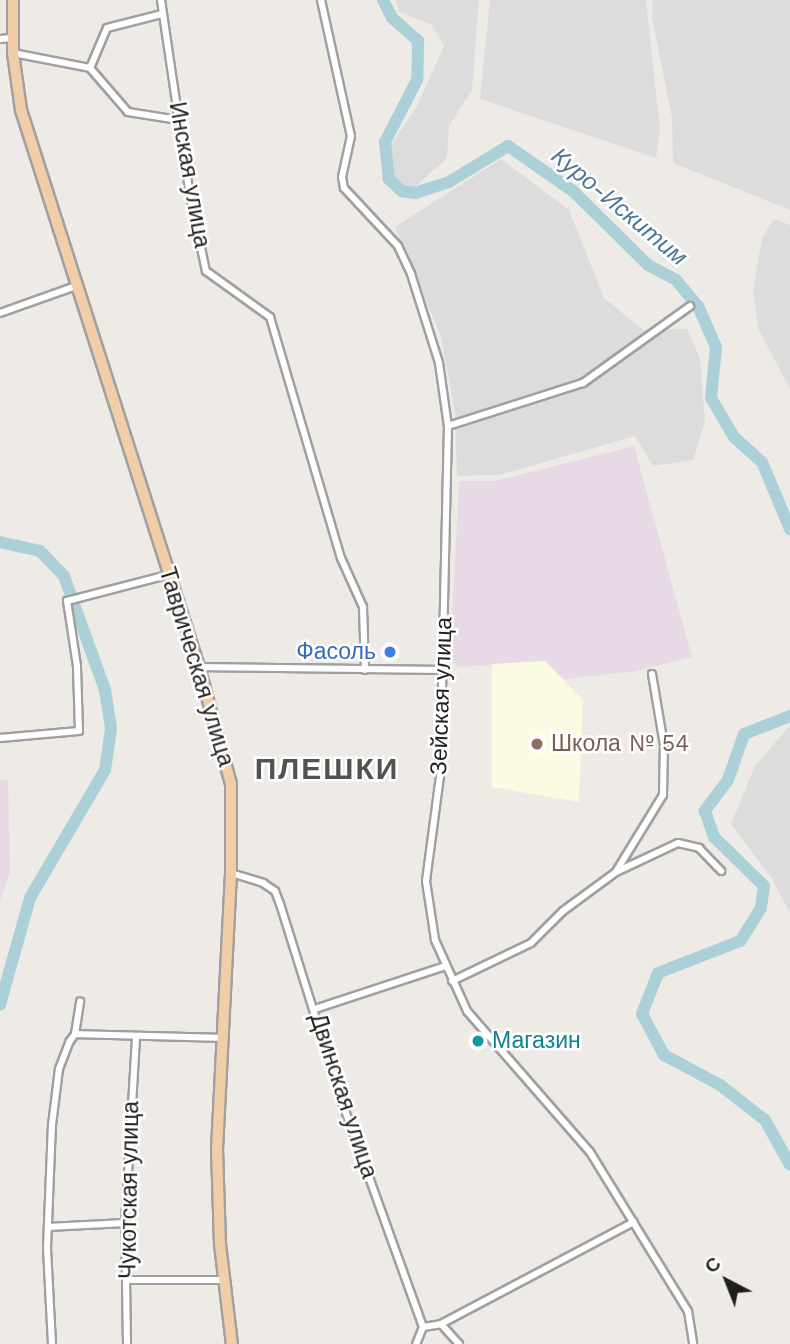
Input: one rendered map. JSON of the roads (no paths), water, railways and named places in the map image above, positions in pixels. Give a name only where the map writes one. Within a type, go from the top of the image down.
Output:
[{"type":"main road","name":"Таврическая улица","points":[[13,0],[6,38],[13,53],[21,110],[167,575],[199,667],[231,784],[231,873],[217,1149],[223,1280],[232,1344]]},
{"type":"street","name":"Инская улица","points":[[161,0],[178,120],[206,271],[270,317],[341,558],[363,607],[365,670]]},
{"type":"street","name":"Зейская улица","points":[[321,0],[351,136],[342,177],[344,188],[398,246],[411,274],[439,363],[448,426],[440,776],[426,881],[435,940],[452,981],[488,1039],[590,1152],[688,1311],[693,1344]]},
{"type":"street","points":[[90,68],[107,28],[162,15]]},
{"type":"street","points":[[13,53],[90,68],[128,112],[178,120]]},
{"type":"street","points":[[0,313],[76,286]]},
{"type":"street","points":[[448,426],[583,383],[690,306]]},
{"type":"street","points":[[0,738],[79,731],[77,666],[68,601],[167,575]]},
{"type":"street","points":[[199,667],[442,670]]},
{"type":"street","points":[[616,872],[663,795],[664,745],[652,674]]},
{"type":"street","points":[[452,981],[531,943],[563,911],[616,872],[684,842],[699,848],[722,871]]},
{"type":"street","name":"Двинская улица","points":[[231,873],[263,883],[275,891],[315,1009],[342,1102],[423,1327]]},
{"type":"street","points":[[315,1009],[446,966]]},
{"type":"street","points":[[52,1344],[48,1227],[52,1125],[59,1069],[75,1034],[80,1001]]},
{"type":"street","points":[[75,1034],[223,1038]]},
{"type":"street","name":"Чукотская улица","points":[[127,1344],[129,1280],[125,1223],[136,1037]]},
{"type":"street","points":[[416,1344],[423,1327],[441,1324],[634,1222]]},
{"type":"street","points":[[48,1227],[125,1223]]},
{"type":"street","points":[[129,1280],[223,1280]]},
{"type":"street","points":[[441,1324],[458,1344]]},
{"type":"waterway","name":"Куро-Искитим","points":[[383,0],[392,18],[418,41],[417,80],[385,142],[389,179],[402,191],[415,193],[449,182],[508,146],[573,191],[648,265],[676,280],[698,306],[716,347],[711,398],[734,437],[762,462],[790,529]]},
{"type":"waterway","points":[[0,542],[40,551],[64,576],[105,690],[111,729],[105,770],[30,898],[0,1005]]},
{"type":"waterway","name":"Куро-Искитим","points":[[790,716],[744,734],[728,780],[705,811],[714,837],[764,886],[761,908],[740,941],[658,973],[642,1014],[664,1055],[720,1085],[765,1120],[790,1165]]},
{"type":"place","name":"Фасоль","points":[[390,652]]},
{"type":"place","name":"Школа № 54","points":[[537,744]]},
{"type":"place","name":"Магазин","points":[[478,1041]]},
{"type":"district","name":"ПЛЕШКИ","points":[[327,769]]}]
